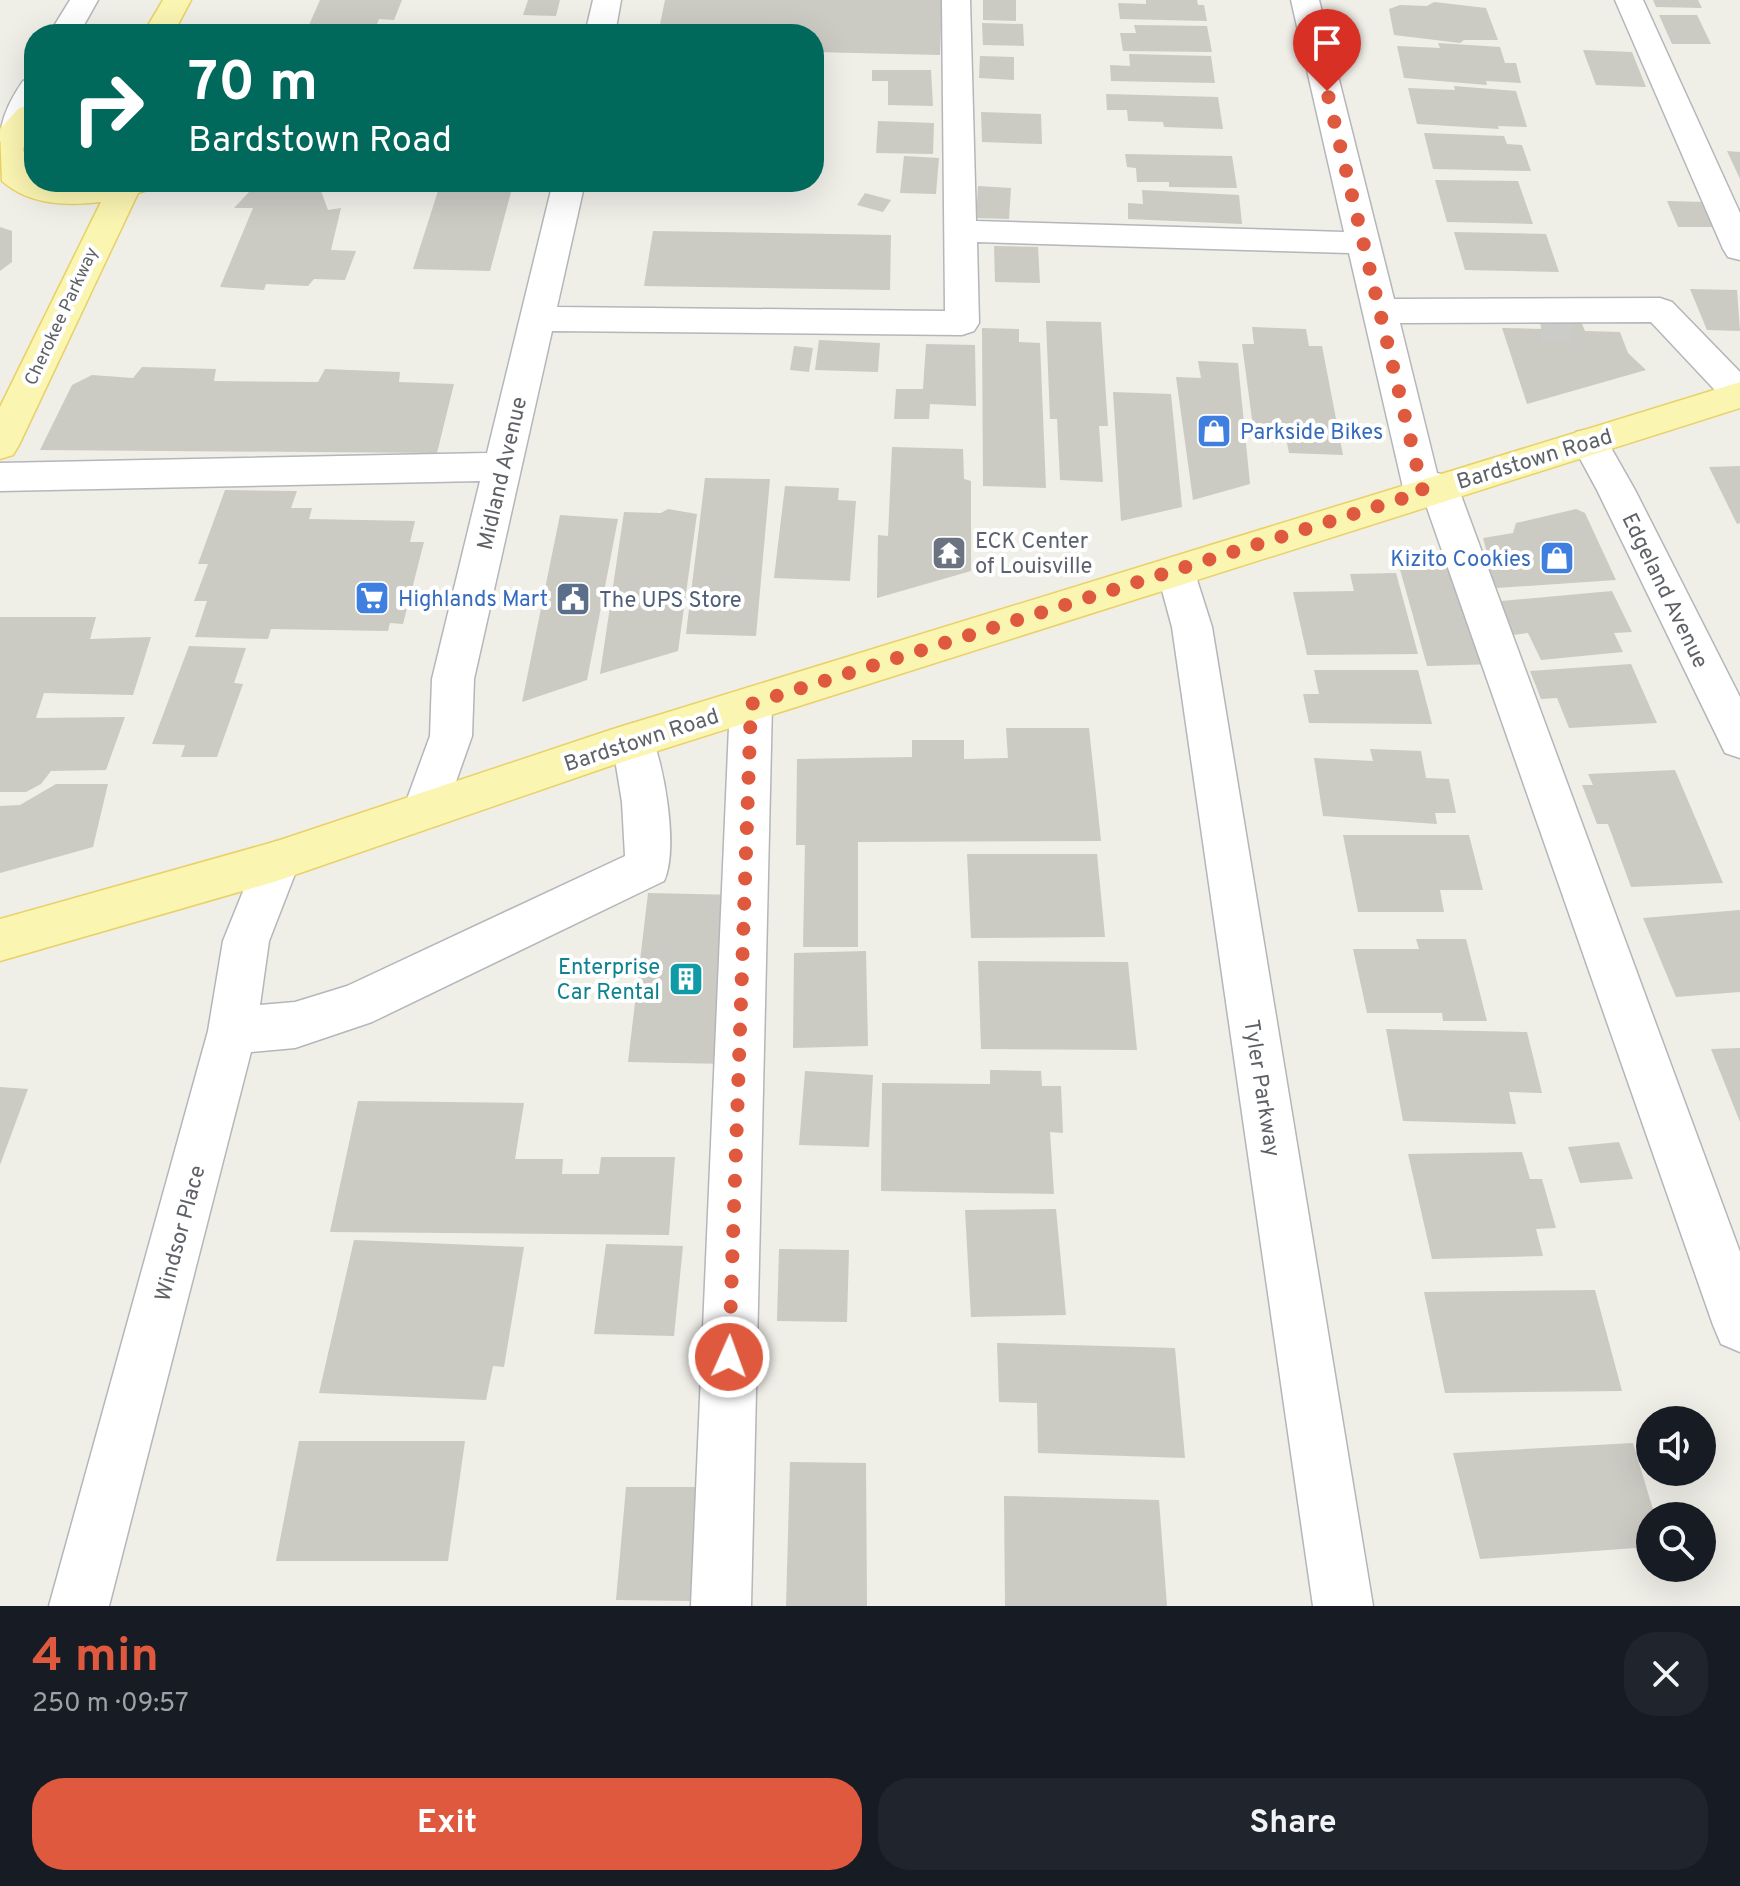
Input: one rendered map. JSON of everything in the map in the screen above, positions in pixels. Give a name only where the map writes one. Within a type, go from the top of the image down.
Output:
[{"type":"main road","points":[[164,24],[177,0]]},
{"type":"main road","points":[[6,144],[24,123]]},
{"type":"main road","name":"Cherokee Parkway","points":[[6,144],[8,164],[18,179],[24,182]]},
{"type":"main road","name":"Cherokee Parkway","points":[[53,192],[101,192]]},
{"type":"main road","name":"Cherokee Parkway","points":[[0,445],[127,192]]},
{"type":"main road","name":"Bardstown Road","points":[[0,940],[277,861],[633,741],[1177,572],[1431,489],[1740,395]]},
{"type":"street","points":[[70,24],[84,0]]},
{"type":"street","points":[[602,24],[607,0]]},
{"type":"street","points":[[537,319],[962,323],[956,0]]},
{"type":"street","points":[[1305,0],[1379,310],[1431,489],[1740,1325]]},
{"type":"street","points":[[1629,0],[1740,249]]},
{"type":"street","points":[[6,144],[24,107]]},
{"type":"street","name":"Midland Avenue","points":[[425,810],[451,736],[453,679],[567,192]]},
{"type":"street","points":[[960,231],[1364,243]]},
{"type":"street","points":[[1379,310],[1448,313],[1459,309],[1650,310],[1740,395]]},
{"type":"street","points":[[1583,327],[1630,326],[1650,310]]},
{"type":"street","points":[[1448,313],[1460,321],[1541,326]]},
{"type":"street","name":"Edgeland Avenue","points":[[1589,442],[1740,740]]},
{"type":"street","points":[[0,477],[439,470],[503,466]]},
{"type":"street","name":"Tyler Parkway","points":[[1177,572],[1192,627],[1343,1606]]},
{"type":"street","points":[[721,1606],[751,704]]},
{"type":"street","points":[[232,1031],[295,1025],[355,1006],[648,867],[644,802],[633,741]]},
{"type":"street","name":"Windsor Place","points":[[79,1606],[232,1031],[246,941],[277,861]]},
{"type":"building","points":[[320,0],[402,0],[394,20],[379,19],[377,24],[309,24]]},
{"type":"building","points":[[528,0],[560,0],[556,16],[523,15]]},
{"type":"building","points":[[665,0],[942,0],[940,55],[824,52],[824,24],[660,24]]},
{"type":"building","points":[[983,0],[1016,0],[1016,21],[983,20]]},
{"type":"building","points":[[1146,0],[1197,0],[1198,5],[1204,5],[1207,21],[1120,19],[1118,3],[1146,4]]},
{"type":"building","points":[[1653,0],[1698,0],[1702,8],[1656,7]]},
{"type":"building","points":[[1434,2],[1486,8],[1498,40],[1464,40],[1460,43],[1394,35],[1389,9],[1400,5],[1427,6]]},
{"type":"building","points":[[1659,15],[1697,15],[1711,44],[1672,44]]},
{"type":"building","points":[[982,23],[1023,24],[1024,46],[983,45]]},
{"type":"building","points":[[1134,25],[1207,26],[1212,52],[1123,51],[1120,33],[1136,33]]},
{"type":"building","points":[[1438,43],[1500,47],[1505,63],[1516,63],[1521,83],[1486,81],[1487,85],[1404,78],[1397,46],[1440,48]]},
{"type":"building","points":[[1583,50],[1632,52],[1646,87],[1596,85]]},
{"type":"building","points":[[1129,54],[1211,56],[1215,83],[1111,81],[1110,65],[1130,66]]},
{"type":"building","points":[[980,56],[1014,57],[1014,80],[979,78]]},
{"type":"building","points":[[872,70],[931,70],[933,106],[888,105],[888,81],[872,81]]},
{"type":"building","points":[[1454,86],[1516,91],[1527,127],[1498,126],[1499,129],[1417,124],[1408,88],[1455,90]]},
{"type":"building","points":[[1106,94],[1218,97],[1223,129],[1164,127],[1163,122],[1128,121],[1127,110],[1107,110]]},
{"type":"building","points":[[981,112],[1041,114],[1042,144],[982,142]]},
{"type":"building","points":[[878,121],[934,123],[933,154],[876,153]]},
{"type":"building","points":[[1424,133],[1504,136],[1507,144],[1522,145],[1531,171],[1433,169]]},
{"type":"building","points":[[1727,151],[1740,152],[1740,179]]},
{"type":"building","points":[[1125,154],[1232,156],[1237,188],[1169,187],[1169,182],[1137,182],[1136,168],[1127,167]]},
{"type":"building","points":[[904,156],[939,158],[936,194],[900,193]]},
{"type":"building","points":[[1435,180],[1518,181],[1533,224],[1447,222]]},
{"type":"building","points":[[978,186],[1011,188],[1009,219],[976,218]]},
{"type":"building","points":[[1142,190],[1239,195],[1242,224],[1128,219],[1128,203],[1143,204]]},
{"type":"building","points":[[249,192],[321,192],[328,210],[341,208],[331,250],[356,251],[345,280],[314,279],[308,286],[266,284],[264,290],[220,287],[253,208],[234,208]]},
{"type":"building","points":[[438,192],[511,192],[490,271],[413,269]]},
{"type":"building","points":[[865,193],[891,200],[883,212],[857,205]]},
{"type":"building","points":[[1667,201],[1704,202],[1716,227],[1678,227]]},
{"type":"building","points":[[0,227],[12,231],[12,262],[0,271]]},
{"type":"building","points":[[653,231],[891,235],[890,290],[644,286]]},
{"type":"building","points":[[1454,232],[1546,234],[1559,272],[1465,270]]},
{"type":"building","points":[[994,246],[1038,247],[1040,283],[995,282]]},
{"type":"building","points":[[1690,289],[1737,290],[1740,331],[1707,330]]},
{"type":"building","points":[[1538,318],[1580,319],[1585,331],[1620,332],[1628,353],[1646,370],[1527,404],[1502,328],[1542,329]]},
{"type":"building","points":[[1046,321],[1101,322],[1108,426],[1099,426],[1103,482],[1060,480],[1057,419],[1050,419]]},
{"type":"building","points":[[1252,327],[1306,329],[1309,346],[1322,346],[1343,455],[1289,453],[1287,443],[1255,442],[1242,344],[1254,344]]},
{"type":"building","points":[[982,328],[1019,329],[1019,342],[1040,343],[1046,488],[983,486]]},
{"type":"building","points":[[819,340],[880,343],[878,372],[815,370]]},
{"type":"building","points":[[926,344],[975,345],[976,406],[930,404],[929,419],[894,419],[896,389],[923,389]]},
{"type":"building","points":[[794,346],[813,348],[809,372],[790,370]]},
{"type":"building","name":"Parkside Bikes","points":[[1198,361],[1238,363],[1250,484],[1193,500],[1176,377],[1201,378]]},
{"type":"building","points":[[142,367],[216,369],[214,381],[318,382],[325,369],[400,372],[399,382],[454,384],[437,453],[40,450],[72,385],[92,375],[133,378]]},
{"type":"building","points":[[1113,392],[1171,394],[1182,507],[1121,521]]},
{"type":"building","points":[[892,447],[963,449],[964,479],[971,481],[971,571],[877,598],[878,535],[888,536]]},
{"type":"building","points":[[1740,466],[1740,523],[1737,524],[1709,467]]},
{"type":"building","points":[[705,478],[770,479],[756,636],[686,634]]},
{"type":"building","points":[[785,486],[839,488],[838,500],[856,501],[850,581],[774,578]]},
{"type":"building","points":[[225,490],[297,491],[291,508],[312,508],[309,519],[415,521],[410,542],[424,542],[403,624],[390,623],[388,631],[271,629],[268,639],[195,637],[207,601],[194,601],[208,564],[198,564]]},
{"type":"building","points":[[668,509],[697,514],[678,651],[600,674],[624,512],[661,513]]},
{"type":"building","points":[[1576,509],[1585,513],[1616,580],[1481,589],[1472,560],[1488,557],[1483,538],[1513,533],[1516,523]]},
{"type":"building","name":"The UPS Store","points":[[560,515],[618,519],[587,680],[522,702]]},
{"type":"building","points":[[1459,549],[1498,664],[1427,666],[1399,566]]},
{"type":"building","points":[[1396,573],[1418,654],[1307,655],[1293,592],[1354,591],[1350,574]]},
{"type":"building","points":[[1612,591],[1632,632],[1614,633],[1623,652],[1541,660],[1528,633],[1505,636],[1490,602]]},
{"type":"building","points":[[0,617],[96,617],[90,639],[151,637],[133,695],[44,693],[36,718],[125,717],[106,770],[51,771],[41,784],[26,792],[0,792]]},
{"type":"building","points":[[189,646],[246,648],[234,683],[243,684],[217,757],[181,757],[185,745],[152,744]]},
{"type":"building","points":[[1631,664],[1657,723],[1569,728],[1557,698],[1541,699],[1530,671]]},
{"type":"building","points":[[1314,670],[1418,670],[1432,724],[1309,723],[1303,694],[1319,694]]},
{"type":"building","points":[[1006,728],[1089,728],[1101,841],[858,842],[858,947],[803,947],[805,845],[796,845],[797,759],[912,757],[912,740],[964,740],[964,759],[1008,758]]},
{"type":"building","points":[[1370,749],[1421,751],[1426,778],[1449,779],[1456,813],[1435,813],[1437,824],[1323,816],[1314,758],[1373,761]]},
{"type":"building","points":[[1675,770],[1723,883],[1631,887],[1608,824],[1597,824],[1582,785],[1593,785],[1588,774]]},
{"type":"building","points":[[56,784],[108,784],[93,847],[0,873],[0,806],[20,805]]},
{"type":"building","points":[[1343,835],[1469,835],[1483,890],[1440,890],[1444,912],[1358,912]]},
{"type":"building","points":[[967,854],[1097,854],[1105,937],[971,938]]},
{"type":"building","name":"Enterprise Car Rental","points":[[648,893],[740,895],[726,1064],[628,1062]]},
{"type":"building","points":[[1740,910],[1740,992],[1676,997],[1643,918]]},
{"type":"building","points":[[1416,939],[1466,939],[1487,1021],[1443,1021],[1442,1013],[1367,1013],[1353,949],[1419,949]]},
{"type":"building","points":[[866,951],[868,1046],[793,1048],[794,953]]},
{"type":"building","points":[[978,961],[1128,962],[1137,1050],[981,1049]]},
{"type":"building","points":[[1386,1029],[1527,1032],[1542,1093],[1509,1092],[1516,1124],[1403,1121]]},
{"type":"building","points":[[1740,1048],[1740,1122],[1711,1049]]},
{"type":"building","points":[[990,1070],[1041,1071],[1042,1086],[1061,1086],[1063,1133],[1050,1132],[1054,1194],[881,1191],[882,1083],[990,1084]]},
{"type":"building","points":[[805,1071],[873,1075],[869,1147],[799,1145]]},
{"type":"building","points":[[0,1087],[28,1089],[0,1165]]},
{"type":"building","points":[[358,1101],[524,1103],[515,1159],[563,1159],[562,1174],[599,1174],[601,1157],[675,1157],[669,1235],[330,1232]]},
{"type":"building","points":[[1619,1142],[1633,1179],[1580,1183],[1568,1147]]},
{"type":"building","points":[[1522,1152],[1530,1179],[1542,1179],[1556,1228],[1536,1229],[1543,1256],[1432,1259],[1408,1154]]},
{"type":"building","points":[[1056,1209],[1066,1315],[971,1317],[965,1210]]},
{"type":"building","points":[[354,1240],[524,1247],[504,1367],[493,1366],[486,1400],[319,1393]]},
{"type":"building","points":[[606,1244],[683,1246],[674,1336],[594,1334]]},
{"type":"building","points":[[779,1249],[849,1250],[847,1322],[777,1321]]},
{"type":"building","points":[[1595,1290],[1622,1391],[1445,1393],[1424,1292]]},
{"type":"building","points":[[997,1343],[1175,1348],[1185,1458],[1038,1453],[1037,1403],[999,1402]]},
{"type":"building","points":[[299,1441],[465,1441],[448,1561],[276,1561]]},
{"type":"building","points":[[1633,1443],[1636,1486],[1646,1486],[1651,1502],[1636,1502],[1636,1548],[1480,1559],[1453,1453]]},
{"type":"building","points":[[790,1462],[866,1463],[867,1606],[786,1606]]},
{"type":"building","points":[[626,1487],[700,1487],[692,1601],[616,1600]]},
{"type":"building","points":[[1004,1496],[1159,1500],[1167,1606],[1005,1606]]},
{"type":"tunnel","points":[[1541,326],[1583,327]]},
{"type":"place","name":"Parkside Bikes","points":[[1214,431]]},
{"type":"place","name":"ECK Center of Louisville","points":[[949,553]]},
{"type":"place","name":"Kizito Cookies","points":[[1557,558]]},
{"type":"place","name":"Highlands Mart","points":[[372,598]]},
{"type":"place","name":"The UPS Store","points":[[573,599]]},
{"type":"place","name":"Enterprise Car Rental","points":[[686,979]]},
{"type":"route","points":[[729,1357],[751,704],[1423,492],[1327,91]]}]
